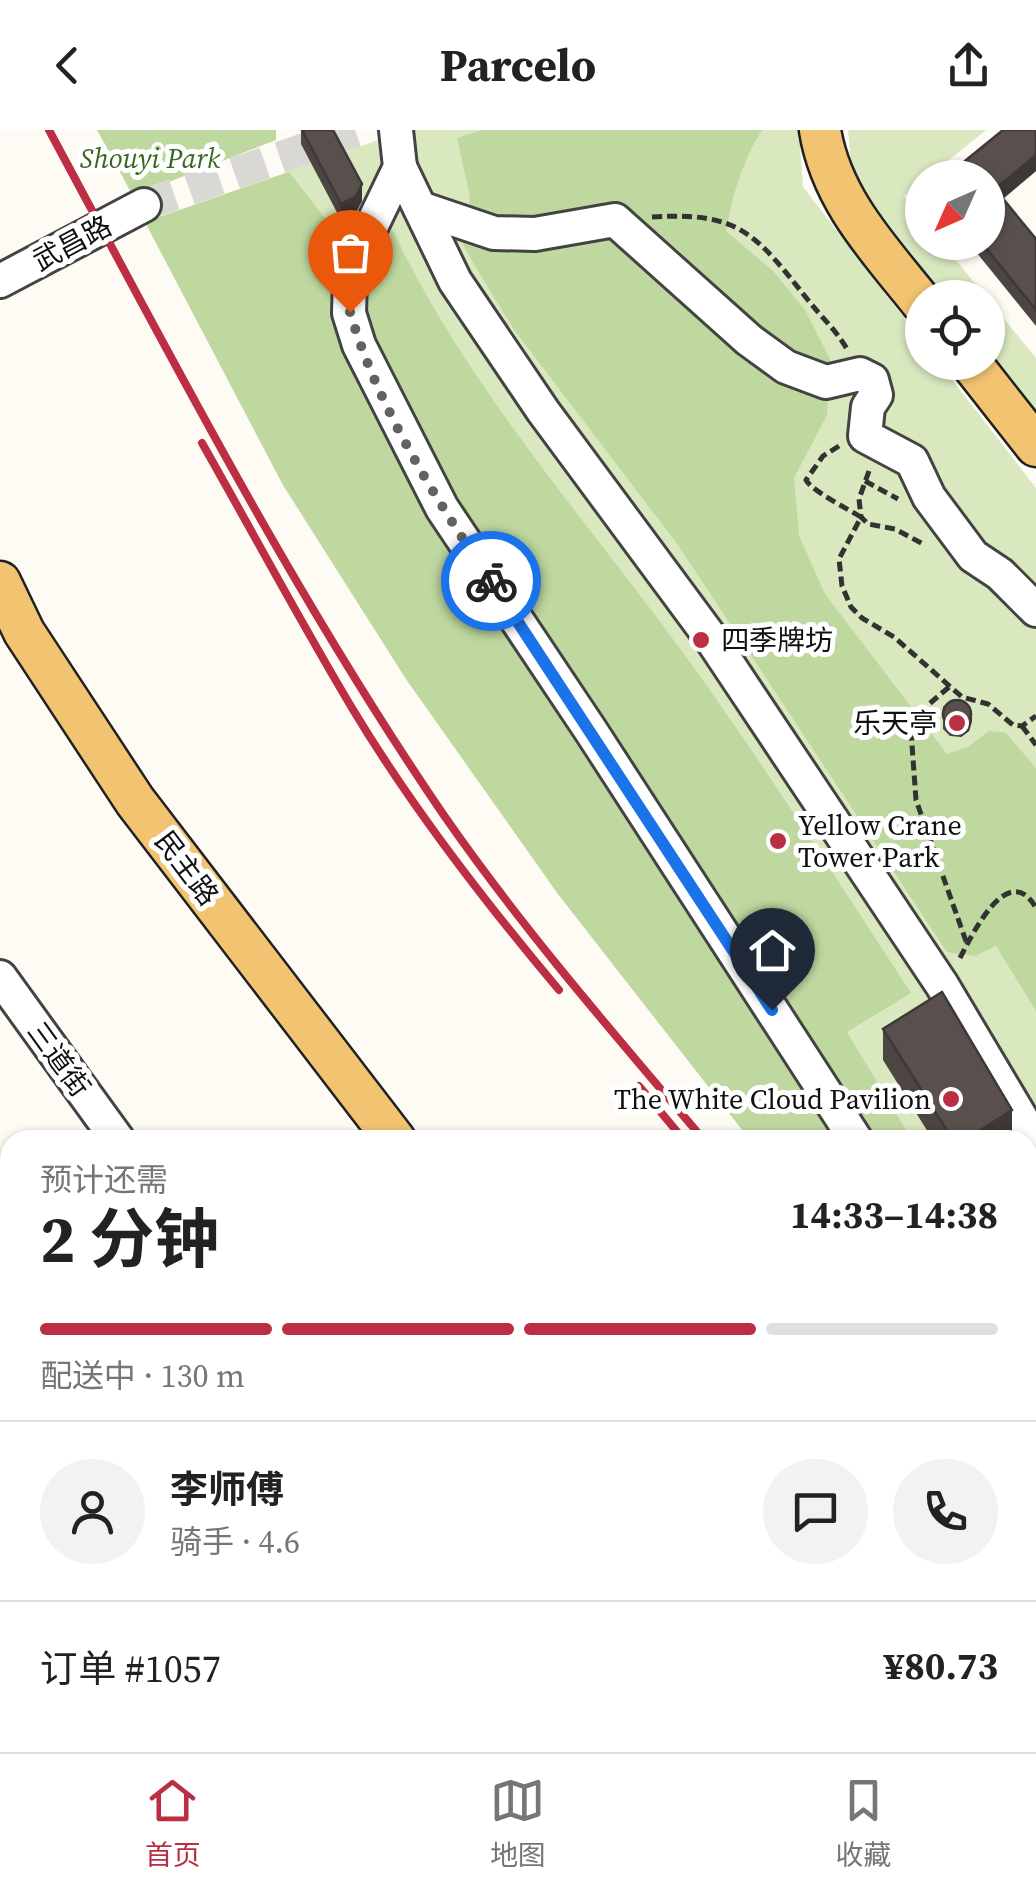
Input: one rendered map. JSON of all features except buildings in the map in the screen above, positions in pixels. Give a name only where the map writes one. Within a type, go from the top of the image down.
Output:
[{"type":"main road","points":[[820,130],[824,158],[838,191],[905,280]]},
{"type":"main road","points":[[984,380],[1036,446]]},
{"type":"main road","name":"民主路","points":[[0,582],[24,632],[136,801],[387,1130]]},
{"type":"main road","name":"民主路","points":[[0,642],[117,816],[354,1130]]},
{"type":"street","points":[[396,130],[400,166],[455,281],[543,411],[708,634],[942,985],[1028,1130]]},
{"type":"street","points":[[400,166],[350,279],[350,312],[359,346],[442,508],[850,1130]]},
{"type":"street","name":"武昌路","points":[[0,281],[144,205]]},
{"type":"street","points":[[420,208],[494,232],[536,234],[615,220],[749,340],[786,367],[826,382],[860,374],[872,380],[876,395],[868,407],[877,442],[912,461],[929,496],[973,556],[1000,574],[1036,610]]},
{"type":"street","name":"三道街","points":[[0,977],[111,1130]]},
{"type":"path","points":[[615,220],[690,214],[744,229],[769,250],[811,304],[834,326],[849,353],[848,377]]},
{"type":"path","points":[[877,442],[859,499],[861,517],[839,559],[842,586],[851,607],[894,637],[962,697],[988,704],[1013,725],[1022,726],[1036,716]]},
{"type":"path","points":[[877,442],[823,456],[806,480],[818,494],[831,497],[868,524],[895,530],[923,544]]},
{"type":"path","points":[[865,481],[901,501]]},
{"type":"path","points":[[950,687],[914,717],[911,731],[916,800],[967,944]]},
{"type":"path","points":[[1022,726],[1036,745]]},
{"type":"path","points":[[942,985],[979,920],[1006,894],[1013,892],[1032,901],[1036,908]]},
{"type":"green space","name":"Shouyi Park","points":[[97,130],[276,130],[276,140],[133,196]]},
{"type":"green space","name":"Yellow Crane Tower Park","points":[[407,130],[799,130],[803,187],[905,319],[905,380],[952,380],[1036,488],[1036,1130],[742,1130],[558,894],[406,679],[283,485],[145,222]]},
{"type":"green space","points":[[482,130],[762,130],[739,179],[726,231],[773,271],[805,310],[830,359],[827,415],[794,478],[799,536],[825,594],[947,754],[968,747],[989,731],[1006,733],[1036,768],[1036,1011],[996,946],[975,956],[947,952],[678,545],[515,331],[463,245],[470,197],[457,138]]},
{"type":"green space","points":[[848,130],[986,130],[949,160],[905,160],[905,246],[852,176]]},
{"type":"green space","points":[[289,172],[342,240],[393,231],[422,288],[491,396],[714,696],[911,993],[847,1032],[906,1130],[742,1130],[558,894],[406,679],[283,485],[145,222]]},
{"type":"green space","points":[[916,260],[956,260],[972,280],[931,280]]},
{"type":"green space","points":[[1005,320],[1036,358],[1036,415],[1005,375]]},
{"type":"tunnel","points":[[144,205],[359,130]]},
{"type":"railway","points":[[49,130],[237,477],[389,732],[504,898],[696,1130]]},
{"type":"railway","points":[[202,443],[314,642],[399,782],[559,990]]},
{"type":"railway","points":[[639,1086],[676,1130]]},
{"type":"way so far","points":[[350,312],[359,346],[389,407],[442,508],[491,581]]},
{"type":"place","name":"四季牌坊","points":[[701,640]]},
{"type":"place","name":"乐天亭","points":[[957,723]]},
{"type":"place","name":"Yellow Crane Tower Park","points":[[778,841]]},
{"type":"place","name":"The White Cloud Pavilion","points":[[951,1099]]},
{"type":"route","points":[[491,581],[772,1010]]}]
